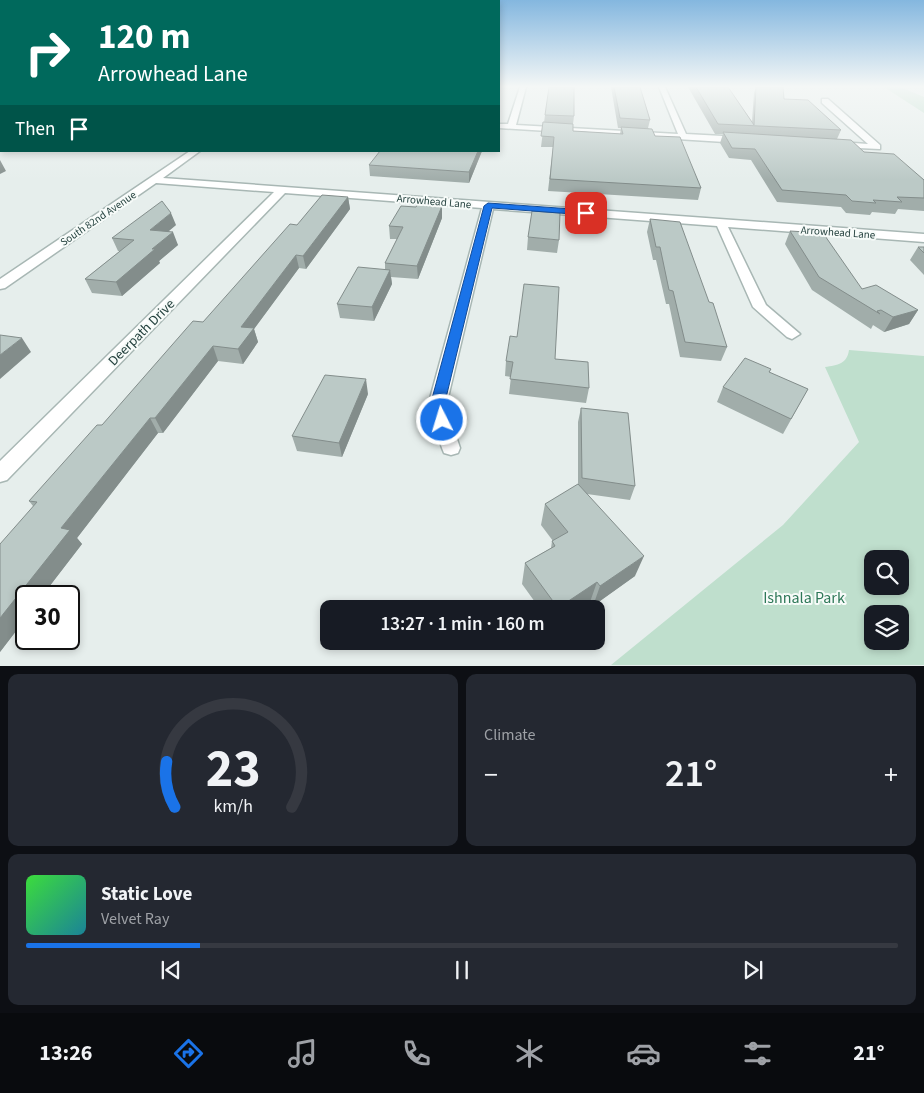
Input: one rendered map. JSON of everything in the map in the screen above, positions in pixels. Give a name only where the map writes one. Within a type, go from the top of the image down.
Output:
[{"type":"street","points":[[511,127],[514,118]]},
{"type":"street","points":[[675,118],[682,137]]},
{"type":"street","points":[[829,145],[878,147],[845,118]]},
{"type":"street","points":[[500,126],[751,140]]},
{"type":"street","name":"South 82nd Avenue","points":[[0,285],[195,152]]},
{"type":"street","name":"Arrowhead Lane","points":[[154,180],[924,238]]},
{"type":"street","name":"Deerpath Drive","points":[[0,474],[282,190]]},
{"type":"street","points":[[451,448],[437,406],[488,206]]},
{"type":"street","points":[[721,223],[760,307],[792,334]]},
{"type":"green space","name":"Ishnala Park","points":[[849,350],[924,356],[924,665],[611,665],[783,525],[859,442],[825,367],[841,363],[846,358]]},
{"type":"building","points":[[621,118],[649,118],[650,120]]},
{"type":"building","points":[[714,118],[749,118],[754,125],[754,118],[828,118],[841,130],[718,124]]},
{"type":"building","points":[[543,122],[573,124],[573,131],[623,134],[621,127],[652,129],[655,136],[680,137],[701,188],[550,179],[554,137],[541,136]]},
{"type":"building","points":[[723,132],[851,140],[864,152],[894,154],[924,180],[924,198],[897,197],[902,202],[873,200],[876,203],[852,201],[846,195],[782,190],[755,149],[732,148]]},
{"type":"building","points":[[379,152],[478,152],[469,172],[369,165]]},
{"type":"building","points":[[322,195],[348,197],[303,256],[296,255],[241,327],[254,328],[238,349],[213,346],[155,418],[150,418],[61,528],[70,530],[26,585],[15,585],[15,599],[0,618],[0,544],[37,502],[29,501],[97,425],[102,425],[193,321],[203,322],[290,224],[297,225]]},
{"type":"building","points":[[162,201],[171,213],[150,230],[173,232],[116,282],[85,279],[134,240],[112,238]]},
{"type":"building","points":[[418,204],[442,206],[417,266],[385,263],[403,227],[389,226],[401,206],[416,207]]},
{"type":"building","points":[[532,211],[560,213],[559,240],[528,237]]},
{"type":"building","points":[[650,219],[680,222],[709,302],[713,303],[727,347],[685,342],[673,291],[669,290],[660,247],[656,247]]},
{"type":"building","points":[[790,231],[823,233],[862,289],[876,285],[918,310],[893,317],[881,310],[877,311],[880,314],[819,277]]},
{"type":"building","points":[[918,247],[924,247],[924,253]]},
{"type":"building","points":[[358,267],[390,270],[372,307],[337,304]]},
{"type":"building","points":[[524,284],[559,287],[555,359],[588,362],[589,388],[510,379],[513,362],[506,361],[510,336],[517,337]]},
{"type":"building","points":[[0,335],[22,338],[0,355]]},
{"type":"building","points":[[745,358],[771,369],[769,372],[808,389],[791,419],[723,387]]},
{"type":"building","points":[[325,375],[366,379],[339,443],[292,436]]},
{"type":"building","points":[[581,408],[628,413],[635,486],[582,478]]},
{"type":"building","points":[[578,484],[644,556],[600,586],[597,582],[570,600],[552,600],[525,563],[555,546],[552,541],[568,532],[545,504]]},
{"type":"route","points":[[442,420],[437,406],[488,206],[586,213]]}]
